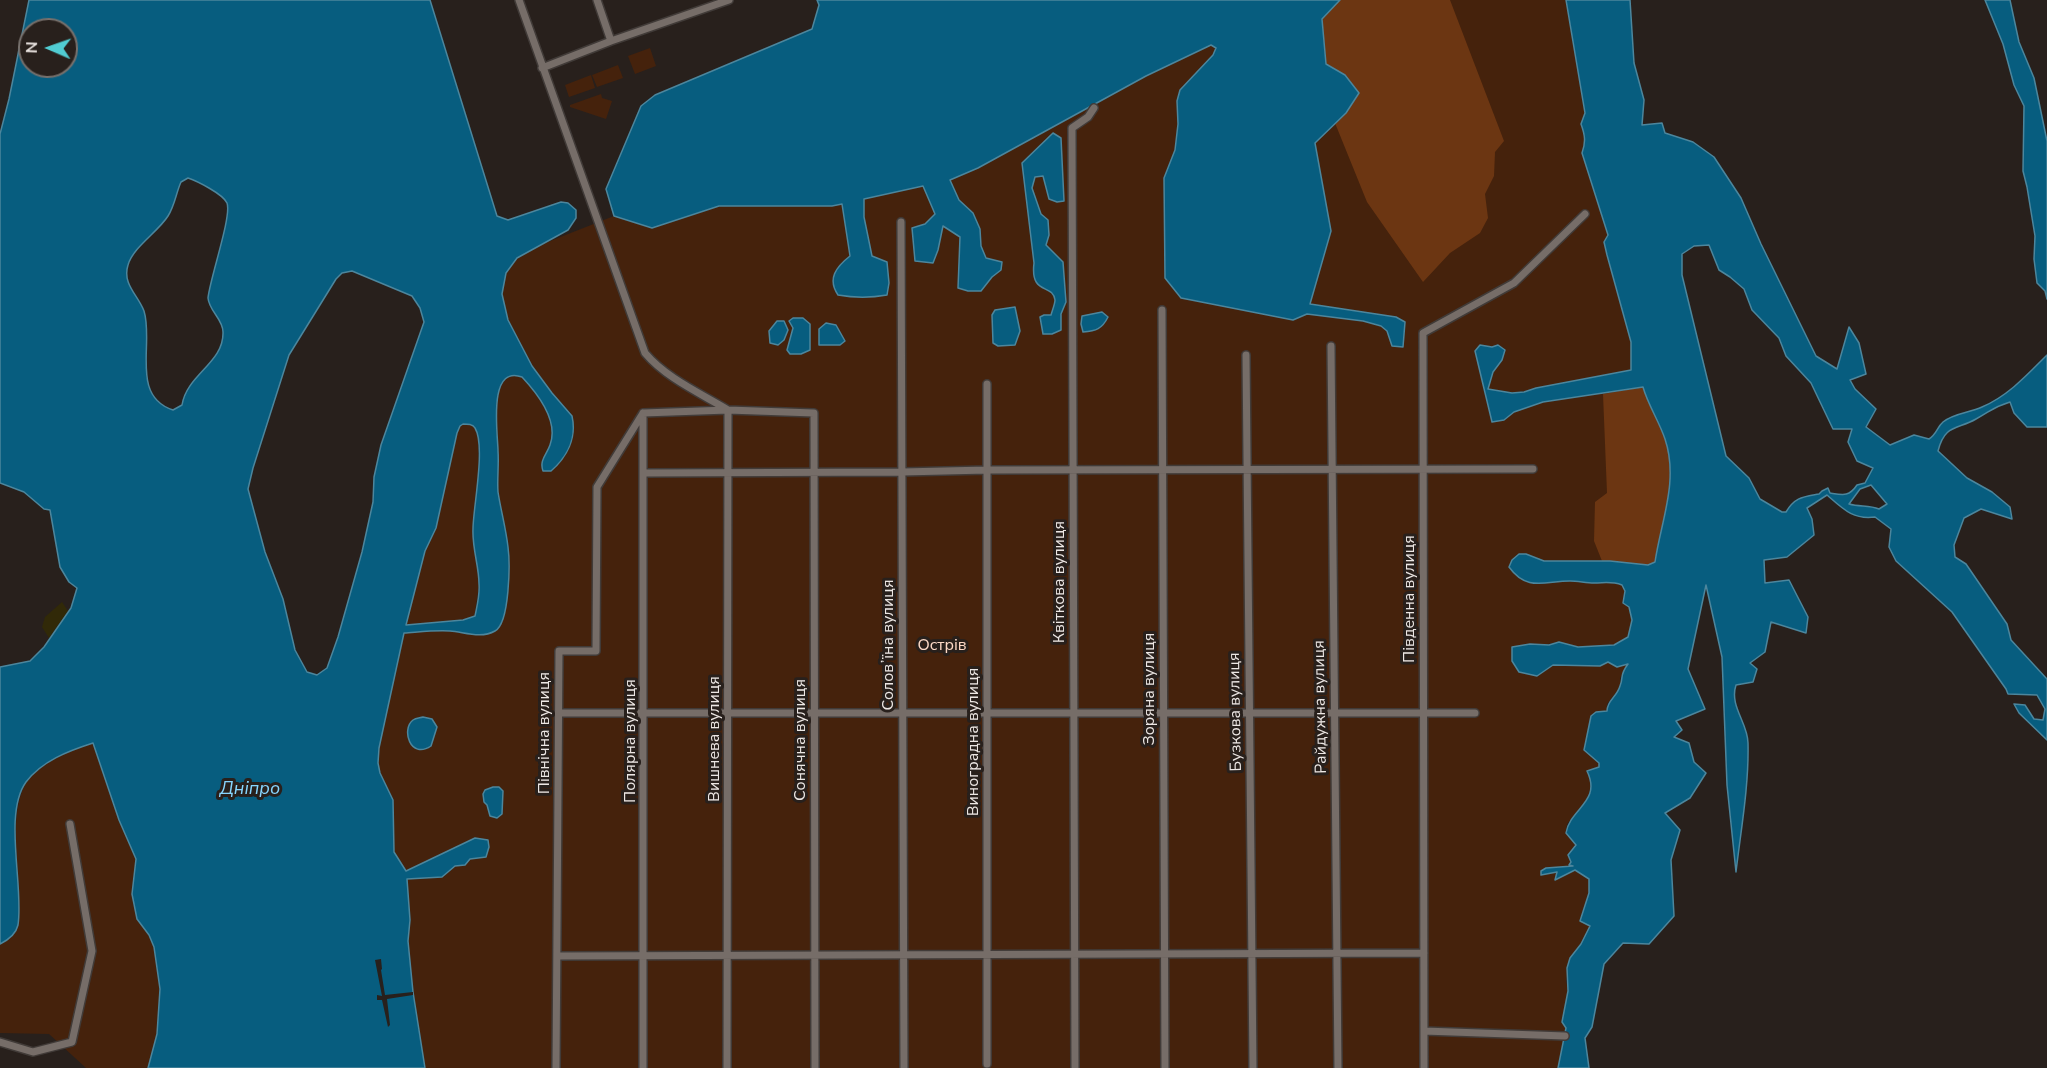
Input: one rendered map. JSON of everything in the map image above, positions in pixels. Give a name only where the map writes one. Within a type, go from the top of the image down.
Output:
[{"type":"street","points":[[519,0],[645,353],[672,376],[728,410]]},
{"type":"street","points":[[597,0],[611,41]]},
{"type":"street","points":[[542,68],[729,0]]},
{"type":"street","name":"Квіткова вулиця","points":[[1075,1067],[1072,128],[1088,117],[1094,108]]},
{"type":"street","name":"Південна вулиця","points":[[1424,1068],[1423,333],[1514,283],[1585,214]]},
{"type":"street","name":"Соловʼїна вулиця","points":[[901,222],[904,1068]]},
{"type":"street","name":"Зоряна вулиця","points":[[1162,310],[1165,1068]]},
{"type":"street","name":"Райдужна вулиця","points":[[1331,346],[1338,1068]]},
{"type":"street","name":"Бузкова вулиця","points":[[1246,355],[1253,1068]]},
{"type":"street","name":"Виноградна вулиця","points":[[987,384],[987,1064]]},
{"type":"street","points":[[643,413],[728,410]]},
{"type":"street","name":"Сонячна вулиця","points":[[728,410],[814,413],[815,1068]]},
{"type":"street","name":"Вишнева вулиця","points":[[727,1068],[728,410]]},
{"type":"street","name":"Полярна вулиця","points":[[643,413],[643,1068]]},
{"type":"street","name":"Північна вулиця","points":[[556,1068],[559,651],[596,651],[597,487],[643,413]]},
{"type":"street","points":[[644,473],[1074,469],[1533,469]]},
{"type":"street","points":[[558,712],[1475,713]]},
{"type":"street","points":[[0,1042],[33,1052],[72,1042],[92,951],[70,824]]},
{"type":"street","points":[[557,956],[1424,952]]},
{"type":"street","points":[[1424,1031],[1565,1036]]},
{"type":"green space","name":"Острів","points":[[1340,0],[1566,0],[1585,113],[1581,124],[1584,138],[1582,153],[1608,235],[1605,242],[1607,255],[1631,342],[1631,370],[1521,392],[1483,388],[1492,422],[1504,420],[1514,412],[1543,402],[1634,388],[1670,467],[1669,498],[1635,564],[1610,561],[1544,561],[1526,554],[1536,584],[1612,581],[1622,585],[1625,591],[1623,603],[1629,607],[1632,620],[1628,637],[1623,641],[1614,645],[1578,647],[1559,642],[1541,645],[1518,671],[1527,673],[1553,665],[1600,666],[1608,662],[1629,664],[1620,678],[1621,686],[1607,704],[1607,711],[1597,712],[1591,716],[1584,750],[1599,763],[1599,767],[1591,780],[1589,798],[1567,824],[1566,833],[1576,843],[1568,855],[1576,866],[1546,868],[1542,875],[1558,872],[1556,879],[1575,870],[1589,879],[1589,893],[1580,920],[1590,926],[1581,944],[1570,958],[1566,981],[1568,990],[1562,1022],[1566,1028],[1558,1068],[425,1068],[413,992],[408,941],[410,920],[406,872],[394,852],[393,800],[380,773],[379,748],[405,625],[425,551],[436,528],[453,446],[460,426],[472,425],[476,429],[478,438],[479,476],[473,528],[479,586],[473,625],[499,627],[509,579],[509,550],[498,492],[496,416],[499,390],[503,381],[511,376],[522,377],[549,416],[551,443],[542,462],[542,469],[571,413],[552,393],[532,366],[508,320],[502,294],[506,273],[517,258],[535,247],[614,216],[652,228],[719,206],[832,206],[949,180],[978,168],[1146,76],[1211,45],[1216,48],[1213,55],[1180,90],[1177,101],[1178,124],[1175,150],[1164,178],[1307,314],[1331,231],[1315,143],[1346,113]]},
{"type":"green space","points":[[650,48],[656,66],[635,74],[628,56]]},
{"type":"green space","points":[[618,65],[623,78],[597,87],[592,75]]},
{"type":"green space","points":[[591,75],[595,88],[569,97],[565,85]]},
{"type":"green space","points":[[601,94],[602,98],[612,101],[606,119],[570,107],[570,105]]},
{"type":"green space","points":[[93,743],[119,820],[136,859],[133,904],[154,947],[160,989],[157,1034],[148,1068],[86,1068],[49,1034],[0,1033],[0,944],[11,936],[18,925],[16,823],[19,804],[25,786],[35,771],[62,754]]},
{"type":"shaded area","points":[[1340,0],[1450,0],[1504,141],[1495,152],[1494,176],[1485,194],[1488,218],[1480,233],[1450,253],[1423,282],[1367,202],[1335,123],[1346,113],[1345,75],[1326,64],[1322,19]]},
{"type":"shaded area","points":[[1643,387],[1665,439],[1669,455],[1670,486],[1655,562],[1648,565],[1602,561],[1594,541],[1595,502],[1607,493],[1603,394]]},
{"type":"sand","points":[[62,602],[68,611],[49,638],[42,627],[45,617]]},
{"type":"water","name":"Дніпро","points":[[29,0],[430,0],[497,216],[508,220],[561,202],[568,203],[576,210],[576,218],[568,230],[517,258],[506,273],[502,294],[508,320],[532,366],[572,416],[572,439],[562,460],[551,471],[543,471],[543,460],[552,436],[552,426],[545,408],[522,377],[511,376],[503,381],[499,390],[496,417],[498,492],[509,555],[508,592],[504,617],[495,631],[484,635],[444,631],[404,633],[379,748],[380,773],[393,800],[394,852],[406,871],[475,838],[488,840],[489,847],[486,857],[470,859],[465,865],[455,866],[442,877],[407,879],[410,920],[408,941],[413,992],[425,1068],[148,1068],[157,1034],[160,989],[154,947],[149,935],[137,919],[132,894],[136,859],[119,820],[93,743],[65,753],[40,768],[26,782],[19,796],[15,831],[19,891],[18,925],[11,936],[0,944],[0,667],[30,661],[44,647],[71,608],[77,588],[69,582],[60,567],[50,510],[44,509],[24,492],[0,483],[0,134],[18,54],[18,78],[78,78],[78,18],[25,18]],"holes":[[[188,178],[209,188],[227,203],[224,233],[208,298],[223,332],[218,352],[191,385],[182,405],[173,410],[160,403],[152,393],[146,367],[144,311],[129,284],[127,272],[131,258],[168,216],[181,182]],[[352,271],[412,296],[420,308],[424,322],[381,445],[374,477],[373,502],[362,552],[338,637],[327,668],[317,675],[307,672],[295,650],[283,599],[265,552],[248,489],[289,355],[336,279],[342,273]],[[463,424],[474,427],[479,448],[473,529],[479,588],[475,616],[463,620],[406,625],[425,551],[436,528],[457,433]]]},
{"type":"water","points":[[817,0],[1340,0],[1322,19],[1326,64],[1345,75],[1359,93],[1346,113],[1315,143],[1331,231],[1310,304],[1396,317],[1405,322],[1403,347],[1392,346],[1387,331],[1381,326],[1363,321],[1307,314],[1293,320],[1181,298],[1165,278],[1164,178],[1175,150],[1178,124],[1177,101],[1180,90],[1213,55],[1216,48],[1211,45],[1146,76],[978,168],[950,180],[959,200],[973,213],[980,229],[981,246],[986,258],[1002,262],[1001,270],[981,291],[958,288],[960,237],[943,226],[933,263],[915,261],[912,228],[925,224],[935,214],[923,186],[864,199],[864,217],[872,256],[887,262],[889,283],[887,295],[875,297],[838,295],[833,284],[837,269],[850,256],[842,204],[832,206],[719,206],[652,228],[614,216],[606,189],[641,106],[655,95],[812,29],[819,5]]},
{"type":"water","points":[[1566,0],[1630,0],[1634,63],[1644,100],[1642,125],[1662,123],[1665,133],[1693,142],[1714,157],[1741,198],[1816,356],[1837,369],[1849,327],[1859,343],[1866,374],[1850,380],[1855,389],[1876,409],[1866,427],[1890,445],[1914,435],[1929,439],[1947,419],[1982,407],[2000,397],[2047,355],[2047,427],[2027,427],[2014,413],[2010,402],[1952,429],[1944,436],[1938,451],[1967,478],[1992,492],[2010,507],[2012,519],[1981,509],[1964,518],[1954,545],[1955,557],[1966,564],[2007,624],[2011,640],[2047,679],[2047,740],[2019,713],[2014,704],[2025,705],[2034,719],[2043,720],[2045,709],[2037,695],[2008,694],[1952,612],[1896,561],[1889,547],[1891,529],[1875,517],[1854,515],[1827,495],[1807,508],[1812,519],[1814,535],[1787,557],[1764,560],[1765,583],[1789,580],[1808,617],[1806,633],[1771,622],[1765,652],[1750,663],[1757,669],[1753,682],[1736,685],[1735,700],[1747,736],[1748,759],[1736,872],[1727,785],[1722,657],[1706,585],[1688,669],[1705,709],[1676,721],[1682,730],[1674,737],[1689,743],[1694,762],[1706,773],[1690,798],[1665,813],[1680,830],[1671,860],[1674,916],[1649,944],[1623,943],[1604,964],[1592,1027],[1585,1038],[1589,1068],[1558,1068],[1566,1028],[1562,1022],[1568,991],[1567,968],[1570,958],[1581,944],[1590,926],[1580,921],[1589,893],[1589,879],[1575,870],[1555,880],[1557,872],[1541,875],[1541,871],[1546,868],[1573,866],[1569,865],[1571,862],[1568,855],[1576,845],[1566,833],[1573,817],[1588,798],[1591,790],[1587,771],[1599,767],[1599,763],[1584,750],[1591,716],[1596,712],[1607,711],[1619,690],[1628,664],[1617,667],[1608,662],[1600,666],[1553,665],[1537,676],[1519,672],[1512,661],[1512,647],[1530,644],[1549,645],[1559,642],[1578,647],[1614,645],[1628,637],[1632,620],[1629,607],[1623,603],[1625,591],[1622,585],[1570,581],[1530,582],[1516,575],[1509,567],[1512,560],[1519,554],[1526,554],[1544,561],[1610,561],[1648,565],[1655,562],[1670,486],[1669,455],[1663,432],[1643,387],[1543,402],[1514,412],[1504,420],[1492,422],[1475,351],[1480,345],[1492,347],[1498,345],[1505,350],[1502,360],[1493,372],[1488,389],[1512,393],[1631,370],[1631,342],[1604,242],[1608,235],[1582,153],[1585,138],[1581,124],[1585,113]],"holes":[[[1709,245],[1719,270],[1744,289],[1752,310],[1779,338],[1786,356],[1811,383],[1833,429],[1852,429],[1848,442],[1857,461],[1873,468],[1865,483],[1857,485],[1842,495],[1830,493],[1828,488],[1819,494],[1800,498],[1786,512],[1782,512],[1760,499],[1749,478],[1726,456],[1682,275],[1682,254],[1694,246]],[[1871,485],[1887,504],[1879,509],[1849,504],[1860,489]]]},
{"type":"water","points":[[1985,0],[2010,0],[2019,42],[2034,78],[2047,141],[2047,299],[2045,291],[2037,283],[2034,259],[2035,236],[2023,171],[2024,106],[2014,85],[2003,44]]},
{"type":"water","points":[[1053,133],[1061,138],[1064,201],[1057,202],[1049,199],[1043,176],[1035,177],[1032,188],[1041,214],[1048,220],[1049,235],[1046,245],[1063,262],[1066,302],[1061,314],[1061,330],[1052,334],[1043,334],[1040,317],[1051,315],[1055,300],[1050,292],[1038,285],[1035,280],[1022,163]]},
{"type":"water","points":[[1015,307],[1020,331],[1015,345],[998,346],[993,343],[992,315],[995,310]]},
{"type":"water","points":[[1102,312],[1108,317],[1101,327],[1083,332],[1082,316]]},
{"type":"water","points":[[793,318],[803,318],[810,324],[810,350],[801,354],[790,354],[787,350],[793,328],[789,321]]},
{"type":"water","points":[[777,321],[784,321],[788,330],[784,340],[778,345],[770,343],[769,331]]},
{"type":"water","points":[[826,323],[836,325],[845,341],[840,345],[819,345],[819,329]]},
{"type":"water","points":[[423,717],[432,719],[437,727],[431,746],[418,749],[410,742],[408,730],[413,720]]},
{"type":"water","points":[[499,787],[503,791],[502,814],[497,818],[490,816],[484,802],[485,790]]},
{"type":"pier","points":[[381,959],[385,995],[413,992],[413,995],[387,999],[390,1025],[388,1027],[382,1000],[377,1000],[377,995],[382,996],[375,960]]}]
